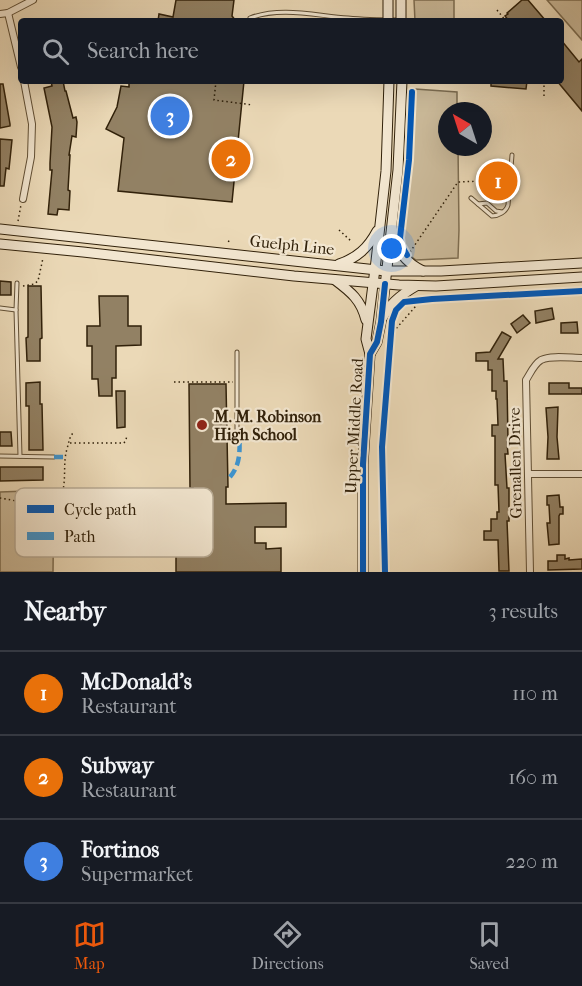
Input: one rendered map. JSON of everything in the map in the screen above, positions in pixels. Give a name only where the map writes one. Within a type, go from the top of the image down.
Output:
[{"type":"main road","points":[[388,0],[388,18]]},
{"type":"main road","points":[[401,0],[401,18]]},
{"type":"main road","name":"Upper Middle Road","points":[[363,572],[363,464],[370,354],[366,339],[386,171],[389,84]]},
{"type":"main road","name":"Upper Middle Road","points":[[370,354],[377,342],[381,322],[398,170],[402,84]]},
{"type":"main road","points":[[337,265],[349,261],[363,251],[380,226]]},
{"type":"main road","points":[[391,227],[403,257],[423,271]]},
{"type":"main road","name":"Guelph Line","points":[[0,229],[386,271],[582,263]]},
{"type":"main road","points":[[60,250],[61,236]]},
{"type":"main road","name":"Guelph Line","points":[[0,244],[417,286],[577,278]]},
{"type":"main road","points":[[577,278],[582,271]]},
{"type":"main road","points":[[333,279],[357,298],[367,324]]},
{"type":"main road","points":[[381,322],[394,302],[417,286]]},
{"type":"street","points":[[0,15],[33,0]]},
{"type":"street","points":[[8,13],[18,55]]},
{"type":"street","points":[[23,199],[32,157],[32,124],[25,84]]},
{"type":"street","name":"Grenallen Drive","points":[[530,572],[526,380],[534,366],[542,360],[582,358]]},
{"type":"street","points":[[528,474],[582,474]]},
{"type":"lane","points":[[250,18],[277,12],[346,18]]},
{"type":"lane","points":[[471,198],[492,216],[497,216],[506,210],[512,155]]},
{"type":"lane","points":[[478,204],[487,203],[496,211],[502,212]]},
{"type":"lane","points":[[16,283],[20,456]]},
{"type":"lane","points":[[0,308],[16,310]]},
{"type":"lane","points":[[237,352],[237,430]]},
{"type":"lane","points":[[0,456],[54,457]]},
{"type":"path","points":[[497,10],[504,18]]},
{"type":"path","points":[[216,84],[214,100],[253,105]]},
{"type":"path","points":[[544,84],[544,96]]},
{"type":"path","points":[[407,253],[458,182],[483,181]]},
{"type":"path","points":[[18,222],[23,199]]},
{"type":"path","points":[[339,230],[351,241]]},
{"type":"path","points":[[16,288],[38,281],[43,257]]},
{"type":"path","points":[[390,340],[394,331],[422,299]]},
{"type":"path","points":[[413,301],[432,299]]},
{"type":"path","points":[[389,351],[392,321]]},
{"type":"path","points":[[174,382],[237,382]]},
{"type":"path","points":[[63,488],[66,454],[70,436],[74,432]]},
{"type":"path","points":[[69,443],[124,443],[127,435]]},
{"type":"path","points":[[0,498],[15,500]]},
{"type":"shaded area","points":[[414,0],[454,0],[454,18],[415,18]]},
{"type":"shaded area","points":[[547,0],[582,0],[582,40],[564,18]]},
{"type":"shaded area","points":[[415,89],[457,92],[457,102],[438,102],[438,156],[458,156],[458,258],[416,260],[409,255],[402,243]]},
{"type":"shaded area","points":[[15,491],[15,557],[53,557],[53,572],[0,572],[0,492]]},
{"type":"building","points":[[176,0],[234,0],[234,18],[158,18],[159,14],[173,17]]},
{"type":"building","points":[[522,0],[528,0],[543,18],[507,18],[507,13]]},
{"type":"building","points":[[564,44],[579,62],[582,59],[582,111],[560,84],[564,84]]},
{"type":"building","points":[[0,84],[3,84],[10,126],[0,128]]},
{"type":"building","points":[[52,84],[64,84],[73,118],[76,117],[77,122],[76,137],[72,136],[69,155],[69,210],[58,209],[57,215],[48,214],[52,170],[50,170],[50,163],[52,127],[44,88],[52,86]]},
{"type":"building","points":[[129,84],[244,84],[232,202],[118,191],[124,138],[106,129],[117,107],[121,86],[129,87]]},
{"type":"building","points":[[491,84],[527,84],[526,89],[491,86]]},
{"type":"building","points":[[0,139],[12,140],[9,169],[6,168],[4,186],[0,186]]},
{"type":"building","points":[[489,167],[507,170],[505,200],[496,199],[496,193],[488,193]]},
{"type":"building","points":[[0,281],[11,282],[11,295],[0,295]]},
{"type":"building","points":[[28,286],[41,286],[40,361],[27,361]]},
{"type":"building","points":[[99,296],[128,296],[128,326],[141,326],[141,345],[116,346],[116,378],[112,378],[112,396],[99,396],[98,379],[92,379],[92,346],[87,346],[87,326],[100,326]]},
{"type":"building","points":[[552,308],[554,319],[536,323],[535,311]]},
{"type":"building","points":[[523,315],[530,323],[517,333],[511,324]]},
{"type":"building","points":[[577,322],[578,333],[561,333],[561,323]]},
{"type":"building","points":[[502,332],[511,337],[498,359],[503,359],[504,381],[507,381],[508,454],[505,454],[507,488],[509,488],[509,521],[507,521],[509,571],[499,571],[498,540],[484,540],[484,531],[491,531],[491,519],[497,519],[497,512],[499,512],[498,485],[495,485],[495,436],[492,436],[492,425],[498,425],[497,399],[496,391],[492,391],[492,370],[488,370],[488,361],[476,361],[476,353],[490,352]]},
{"type":"building","points":[[40,382],[43,450],[29,450],[29,406],[26,406],[26,383]]},
{"type":"building","points":[[549,383],[569,383],[569,388],[582,388],[582,394],[549,394]]},
{"type":"building","points":[[189,384],[226,384],[228,487],[226,487],[226,504],[286,503],[286,527],[255,527],[255,543],[266,543],[266,549],[281,548],[281,572],[176,572],[176,557],[213,557],[213,488],[190,488]]},
{"type":"building","points":[[116,391],[125,391],[125,427],[117,428]]},
{"type":"building","points":[[558,407],[559,459],[547,459],[546,408]]},
{"type":"building","points":[[0,432],[11,432],[12,446],[0,446]]},
{"type":"building","points":[[0,467],[43,467],[43,480],[0,481]]},
{"type":"building","points":[[559,495],[563,514],[559,516],[559,544],[549,545],[547,523],[550,523],[547,496]]},
{"type":"building","points":[[557,555],[565,555],[565,559],[569,558],[569,560],[582,559],[582,569],[548,570],[548,561],[557,561]]},
{"type":"marked path","points":[[230,477],[239,456],[240,445],[237,430]]},
{"type":"marked path","points":[[54,457],[65,457]]},
{"type":"cycle path","points":[[407,255],[400,238],[409,160],[412,92]]},
{"type":"cycle path","points":[[363,572],[363,464],[370,354],[377,342],[385,284]]},
{"type":"cycle path","points":[[385,572],[382,447],[392,321],[396,310],[404,302],[432,299],[582,291]]},
{"type":"place","name":"Fortinos","points":[[170,116]]},
{"type":"place","name":"Subway","points":[[231,159]]},
{"type":"place","name":"McDonald's","points":[[498,181]]},
{"type":"place","name":"M. M. Robinson High School","points":[[202,425]]}]
